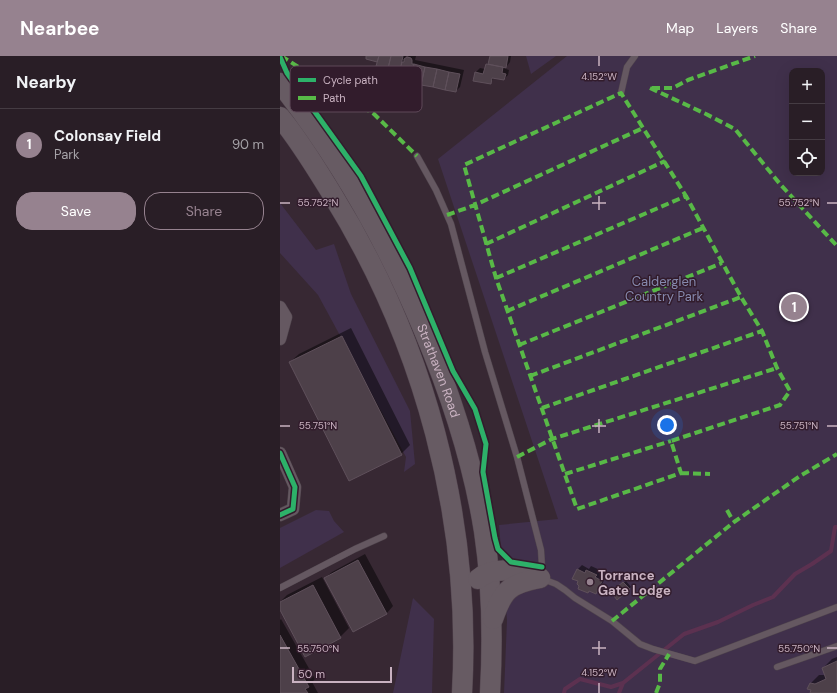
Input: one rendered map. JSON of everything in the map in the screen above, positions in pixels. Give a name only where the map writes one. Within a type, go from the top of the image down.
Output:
[{"type":"main road","name":"Strathaven Road","points":[[280,83],[290,96]]},
{"type":"main road","name":"Strathaven Road","points":[[302,112],[336,161],[368,214],[403,281],[434,355],[460,429],[471,469],[485,543],[491,625],[492,655],[490,693]]},
{"type":"main road","name":"Strathaven Road","points":[[280,117],[303,148],[343,212],[368,256],[397,318],[421,385],[434,429],[453,518],[460,570],[464,643],[464,693]]},
{"type":"main road","points":[[280,138],[368,256]]},
{"type":"main road","points":[[485,543],[494,559],[500,565],[512,571],[540,578]]},
{"type":"main road","points":[[464,693],[473,671],[472,587],[480,577],[488,571],[512,571]]},
{"type":"main road","points":[[491,625],[498,604],[508,589],[519,583],[540,578]]},
{"type":"street","points":[[280,307],[286,317],[280,339]]},
{"type":"street","points":[[280,453],[295,487],[293,509],[280,515]]},
{"type":"lane","points":[[621,93],[627,67],[635,56]]},
{"type":"lane","points":[[418,156],[436,190],[451,224],[485,352],[517,457],[541,550],[542,567],[540,578],[556,584],[575,598],[612,621],[640,644],[695,661],[837,607]]},
{"type":"lane","points":[[280,588],[355,549],[384,536]]},
{"type":"lane","points":[[777,667],[837,646]]},
{"type":"green space","points":[[526,56],[556,56],[531,74]]},
{"type":"green space","name":"Calderglen Country Park","points":[[567,56],[837,56],[837,693],[504,693],[507,620],[499,525],[558,519],[438,159]]},
{"type":"green space","points":[[280,203],[316,250],[334,244],[351,294],[410,411],[415,464],[404,472],[406,457],[318,295],[280,253]]},
{"type":"green space","points":[[316,510],[329,511],[334,521],[344,532],[280,568],[280,528]]},
{"type":"green space","points":[[413,598],[434,619],[432,693],[393,693]]},
{"type":"building","points":[[366,56],[379,56],[377,62],[366,59]]},
{"type":"building","points":[[379,56],[391,56],[388,66],[376,66]]},
{"type":"building","points":[[391,56],[403,56],[401,66],[389,66]]},
{"type":"building","points":[[490,56],[508,56],[506,68],[488,64]]},
{"type":"building","points":[[407,57],[411,58],[414,66],[401,66],[404,59]]},
{"type":"building","points":[[486,64],[503,67],[502,73],[506,74],[504,80],[492,78],[491,84],[473,81],[475,72],[483,74]]},
{"type":"building","points":[[422,66],[425,67],[422,80]]},
{"type":"building","points":[[425,67],[437,69],[433,87],[422,85]]},
{"type":"building","points":[[437,69],[449,72],[445,90],[433,87]]},
{"type":"building","points":[[449,72],[460,74],[456,92],[445,90]]},
{"type":"building","points":[[342,336],[402,455],[349,481],[289,362]]},
{"type":"building","points":[[358,560],[387,614],[353,632],[324,578]]},
{"type":"building","name":"Torrance Gate Lodge","points":[[577,569],[585,573],[586,570],[597,575],[595,577],[602,581],[596,594],[578,589],[578,581],[572,579]]},
{"type":"building","points":[[623,582],[630,589],[617,600],[611,592]]},
{"type":"building","points":[[313,585],[341,638],[305,657],[280,610],[280,602]]},
{"type":"building","points":[[280,635],[309,687],[305,689],[308,693],[280,693]]},
{"type":"building","points":[[837,661],[837,693],[810,693],[811,690],[807,689],[810,683],[815,684],[826,679],[822,668]]},
{"type":"waterway","points":[[564,693],[565,689],[580,679],[611,687],[623,683],[684,634],[718,622],[773,597],[795,574],[831,551],[835,527],[837,527]]},
{"type":"waterway","points":[[619,693],[623,683]]},
{"type":"marked path","points":[[281,56],[297,66]]},
{"type":"marked path","points":[[652,88],[673,88],[688,80],[755,56]]},
{"type":"marked path","points":[[650,88],[735,129],[780,184],[837,246]]},
{"type":"marked path","points":[[496,278],[686,196],[621,93],[464,165],[496,278],[577,509],[681,473],[671,441],[780,405],[790,391],[777,368],[762,331],[741,297],[686,196]]},
{"type":"marked path","points":[[371,112],[417,156]]},
{"type":"marked path","points":[[447,215],[475,205],[643,128]]},
{"type":"marked path","points":[[486,244],[665,161]]},
{"type":"marked path","points":[[507,311],[703,228]]},
{"type":"marked path","points":[[519,345],[722,263]]},
{"type":"marked path","points":[[530,376],[741,297]]},
{"type":"marked path","points":[[542,408],[762,331]]},
{"type":"marked path","points":[[517,457],[552,439],[777,368]]},
{"type":"marked path","points":[[565,474],[671,441]]},
{"type":"marked path","points":[[612,621],[734,522],[800,476],[837,454]]},
{"type":"marked path","points":[[681,473],[710,474]]},
{"type":"marked path","points":[[727,510],[732,519]]},
{"type":"marked path","points":[[656,693],[660,683],[660,669],[669,654]]},
{"type":"cycle path","points":[[280,57],[290,77]]},
{"type":"cycle path","points":[[315,112],[361,176],[410,268],[453,371],[475,409],[486,444],[483,472],[498,549],[511,562],[542,567]]},
{"type":"cycle path","points":[[280,453],[295,487],[293,509],[280,515]]},
{"type":"place","name":"Colonsay Field","points":[[794,307]]},
{"type":"place","name":"Torrance Gate Lodge","points":[[590,582]]}]
